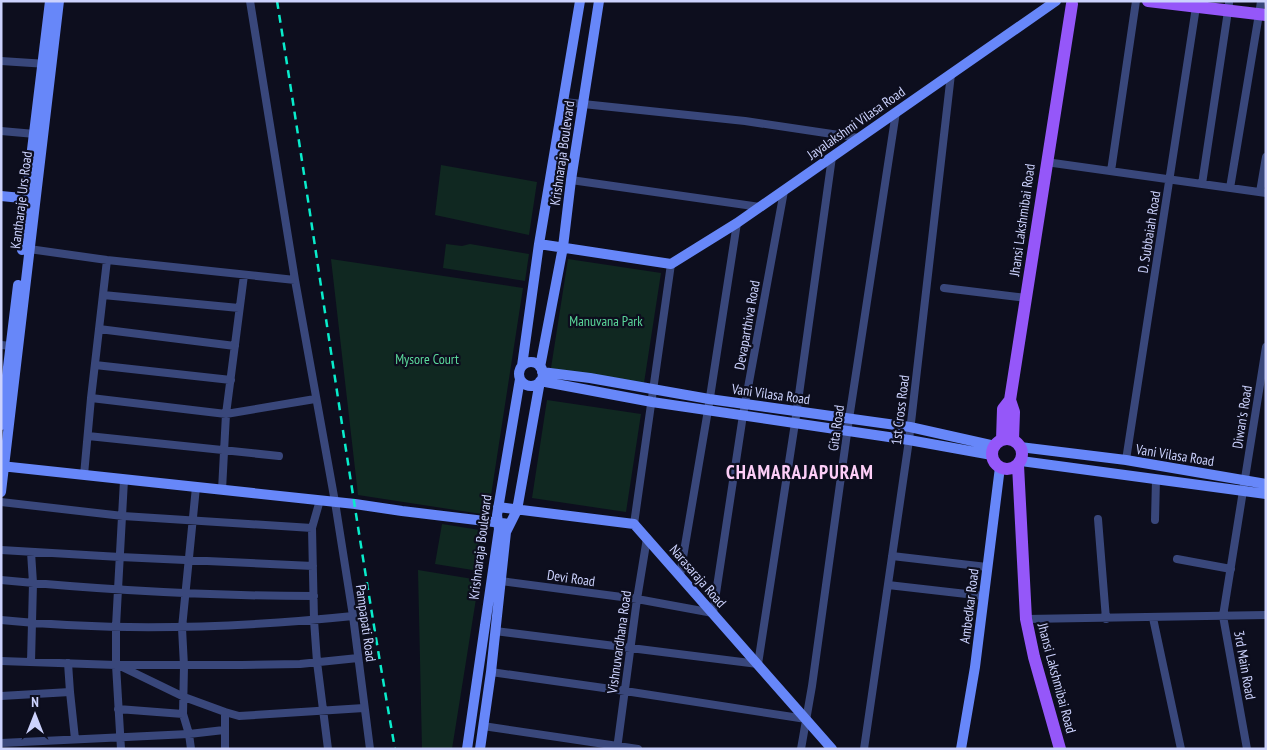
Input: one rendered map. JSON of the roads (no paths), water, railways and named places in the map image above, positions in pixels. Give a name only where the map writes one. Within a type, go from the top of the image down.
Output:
[{"type":"main road","name":"Kantharaje Urs Road","points":[[1,425],[6,345],[30,199],[47,64],[50,1]]},
{"type":"main road","name":"Kantharaje Urs Road","points":[[1,492],[2,467],[29,248],[30,199],[35,134],[59,1]]},
{"type":"main road","name":"Krishnaraja Boulevard","points":[[522,366],[539,244],[580,1]]},
{"type":"main road","name":"Krishnaraja Boulevard","points":[[480,749],[502,581],[506,532],[517,510],[564,247],[571,180],[599,1]]},
{"type":"main road","name":"Jayalakshmi Vilasa Road","points":[[671,264],[737,224],[1056,1]]},
{"type":"main road","points":[[1148,1],[1196,6],[1229,5]]},
{"type":"main road","points":[[1210,1],[1262,9]]},
{"type":"main road","name":"Jhansi Lakshmibai Road","points":[[1060,749],[1034,656],[1026,619],[1019,463],[1022,456],[1004,446],[1003,409],[1010,400],[1072,2]]},
{"type":"main road","points":[[1,196],[30,199]]},
{"type":"main road","points":[[539,244],[671,264]]},
{"type":"main road","points":[[532,362],[541,373],[537,384],[529,386],[520,379],[519,372],[522,366],[532,362]]},
{"type":"main road","name":"Vani Vilasa Road","points":[[541,373],[652,402],[746,404],[910,427],[1004,446]]},
{"type":"main road","name":"Vani Vilasa Road","points":[[541,373],[590,378],[654,390],[743,415],[795,423],[909,440],[1004,446],[1126,460],[1266,484]]},
{"type":"main road","name":"Krishnaraja Boulevard","points":[[467,749],[499,530],[498,507],[520,379]]},
{"type":"main road","points":[[1004,446],[996,464],[1009,469],[1019,463]]},
{"type":"main road","name":"Vani Vilasa Road","points":[[1019,463],[1266,494]]},
{"type":"main road","points":[[2,467],[320,500],[510,524]]},
{"type":"main road","name":"Ambedkar Road","points":[[961,749],[975,667],[1000,467]]},
{"type":"main road","points":[[498,507],[634,524]]},
{"type":"main road","name":"Narasaraja Road","points":[[634,524],[832,749]]},
{"type":"street","name":"Pampapati Road","points":[[250,1],[315,399],[335,502],[353,616],[370,749]]},
{"type":"street","points":[[1111,171],[1136,1]]},
{"type":"street","points":[[1202,184],[1229,5]]},
{"type":"street","name":"D. Subbaiah Road","points":[[1126,460],[1196,6]]},
{"type":"street","points":[[1230,188],[1262,9]]},
{"type":"street","points":[[1,61],[47,64]]},
{"type":"street","name":"1st Cross Road","points":[[864,749],[909,440],[951,74]]},
{"type":"street","points":[[564,102],[745,121],[859,138]]},
{"type":"street","name":"Gita Road","points":[[801,749],[896,112]]},
{"type":"street","points":[[1,131],[35,134]]},
{"type":"street","points":[[495,631],[758,664],[795,423],[832,157]]},
{"type":"street","points":[[1046,162],[1263,192],[1266,157]]},
{"type":"street","points":[[571,180],[760,207]]},
{"type":"street","name":"Devaparthiva Road","points":[[712,613],[743,415],[784,191]]},
{"type":"street","points":[[680,576],[737,224]]},
{"type":"street","points":[[29,248],[107,260],[295,280]]},
{"type":"street","points":[[84,475],[107,260]]},
{"type":"street","points":[[634,524],[671,264]]},
{"type":"street","points":[[222,490],[226,414],[244,275]]},
{"type":"street","points":[[944,288],[1027,298]]},
{"type":"street","points":[[103,295],[239,308]]},
{"type":"street","points":[[99,329],[235,346]]},
{"type":"street","name":"Diwan's Road","points":[[1231,569],[1266,347]]},
{"type":"street","points":[[95,365],[230,380]]},
{"type":"street","points":[[91,398],[226,414],[315,399]]},
{"type":"street","points":[[88,436],[279,456]]},
{"type":"street","points":[[1155,520],[1156,479]]},
{"type":"street","points":[[121,749],[116,664],[116,626],[124,480]]},
{"type":"street","points":[[191,749],[183,714],[184,666],[182,628],[196,487]]},
{"type":"street","points":[[320,500],[312,528],[314,620],[317,662],[328,749]]},
{"type":"street","points":[[1,502],[123,516],[312,528]]},
{"type":"street","points":[[1098,519],[1106,619]]},
{"type":"street","name":"Vishnuvardhana Road","points":[[617,748],[647,538]]},
{"type":"street","points":[[1,550],[313,566]]},
{"type":"street","points":[[31,552],[33,583],[31,662]]},
{"type":"street","points":[[892,556],[988,567]]},
{"type":"street","points":[[1177,559],[1231,569]]},
{"type":"street","name":"3rd Main Road","points":[[1231,569],[1223,616],[1247,749]]},
{"type":"street","points":[[1,580],[186,594],[314,596]]},
{"type":"street","name":"Devi Road","points":[[502,581],[637,599],[712,613]]},
{"type":"street","points":[[888,585],[984,596]]},
{"type":"street","points":[[1026,619],[1266,615]]},
{"type":"street","points":[[1,620],[32,623],[182,628],[353,616]]},
{"type":"street","points":[[1153,618],[1181,749]]},
{"type":"street","points":[[1,661],[184,666],[261,665],[358,658]]},
{"type":"street","points":[[68,663],[75,739]]},
{"type":"street","points":[[116,664],[184,697],[239,716],[364,708]]},
{"type":"street","points":[[491,672],[806,719]]},
{"type":"street","points":[[1,696],[70,692]]},
{"type":"street","points":[[118,709],[183,714]]},
{"type":"street","points":[[225,712],[225,749]]},
{"type":"street","points":[[483,726],[617,748],[638,749]]},
{"type":"street","points":[[1,743],[20,745],[75,739],[189,734],[224,730]]},
{"type":"railway","points":[[277,1],[395,749]]},
{"type":"district","name":"CHAMARAJAPURAM","points":[[800,472]]},
{"type":"park label","name":"Manuvana Park","points":[[606,321]]},
{"type":"park label","name":"Mysore Court","points":[[427,359]]}]
